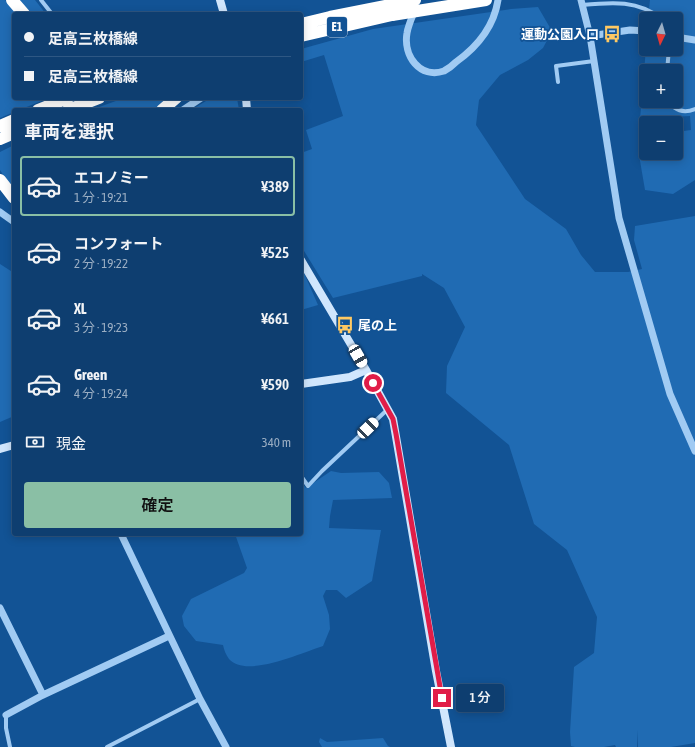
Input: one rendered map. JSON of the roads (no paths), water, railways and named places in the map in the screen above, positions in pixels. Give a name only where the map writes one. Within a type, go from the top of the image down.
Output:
[{"type":"highway","points":[[12,0],[22,12]]},
{"type":"highway","name":"E1","points":[[303,36],[374,19],[416,0]]},
{"type":"highway","name":"E1","points":[[303,23],[330,17],[394,9],[486,0]]},
{"type":"highway","points":[[303,42],[374,19]]},
{"type":"highway","points":[[43,108],[63,100]]},
{"type":"highway","points":[[73,108],[94,100]]},
{"type":"highway","points":[[164,108],[174,100]]},
{"type":"highway","points":[[0,126],[12,121]]},
{"type":"highway","points":[[0,139],[12,134]]},
{"type":"highway","points":[[0,145],[12,140]]},
{"type":"highway","points":[[0,180],[12,195]]},
{"type":"highway","points":[[0,191],[12,206]]},
{"type":"main road","points":[[220,0],[223,12]]},
{"type":"main road","points":[[303,263],[393,419],[436,671],[451,747]]},
{"type":"main road","points":[[303,384],[350,376],[366,370]]},
{"type":"main road","points":[[0,448],[12,445]]},
{"type":"street","points":[[41,0],[50,12]]},
{"type":"street","points":[[416,0],[407,34],[407,48],[410,59],[421,69],[432,72],[444,71],[475,47],[487,30],[496,13],[498,0]]},
{"type":"street","points":[[656,12],[640,3],[630,1],[581,2],[590,36],[619,218],[670,394],[695,451]]},
{"type":"street","points":[[590,36],[630,30],[639,31]]},
{"type":"street","points":[[683,38],[695,40]]},
{"type":"street","points":[[558,82],[556,66],[594,61]]},
{"type":"street","points":[[186,108],[198,100]]},
{"type":"street","points":[[675,108],[678,111],[690,112],[695,109]]},
{"type":"street","points":[[0,212],[12,221]]},
{"type":"street","points":[[303,479],[308,486],[322,470],[388,410]]},
{"type":"street","points":[[122,536],[200,699],[226,747]]},
{"type":"street","points":[[0,608],[43,695]]},
{"type":"street","points":[[10,747],[6,728],[6,715],[43,695],[170,636]]},
{"type":"street","points":[[107,747],[200,699]]},
{"type":"place","name":"運動公園入口","points":[[612,34]]},
{"type":"place","name":"尾の上","points":[[345,325]]}]
